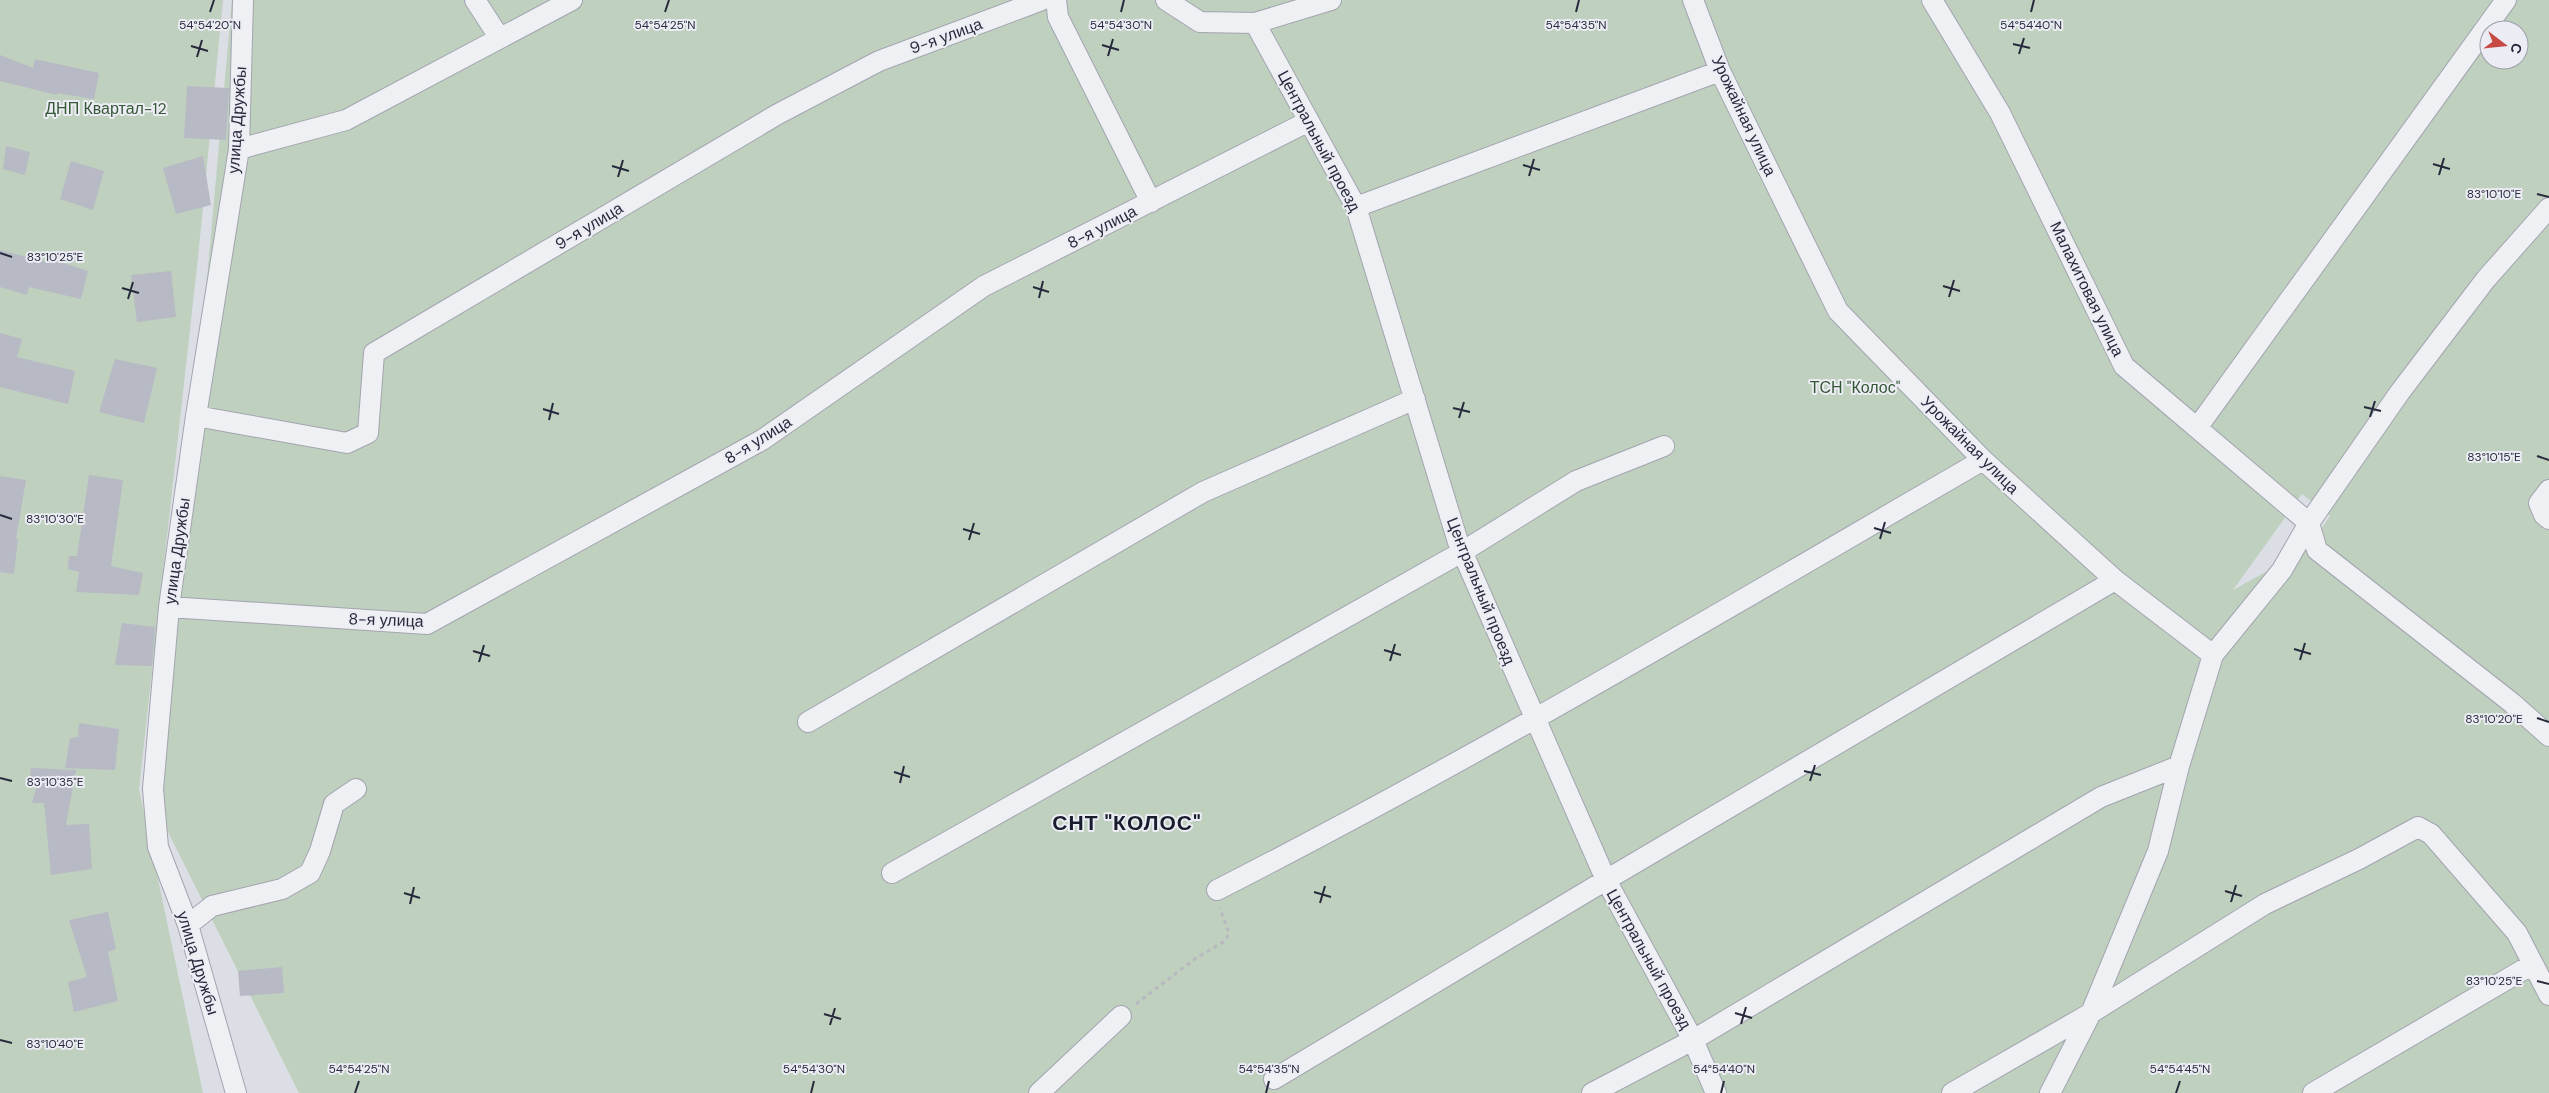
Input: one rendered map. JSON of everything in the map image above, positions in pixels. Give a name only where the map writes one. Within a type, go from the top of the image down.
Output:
[{"type":"lane","name":"улица Дружбы","points":[[236,1093],[188,925],[158,846],[153,789],[169,608],[196,416],[239,149],[243,0]]},
{"type":"lane","points":[[475,0],[499,37]]},
{"type":"lane","points":[[239,149],[346,120],[499,37],[572,0]]},
{"type":"lane","name":"9-я улица","points":[[196,416],[347,443],[368,433],[374,353],[778,114],[879,61],[1042,0]]},
{"type":"lane","points":[[1056,0],[1058,18],[1151,202]]},
{"type":"lane","points":[[1166,0],[1200,22],[1255,23],[1331,0]]},
{"type":"lane","name":"Урожайная улица","points":[[1693,0],[1720,71],[1838,311],[1983,460],[2115,580],[2213,655]]},
{"type":"lane","name":"Малахитовая улица","points":[[1932,0],[2000,113],[2124,366],[2310,523]]},
{"type":"lane","points":[[2197,428],[2506,0]]},
{"type":"lane","name":"Центральный проезд","points":[[1255,23],[1356,207],[1462,552],[1606,880],[1693,1040],[1716,1093]]},
{"type":"lane","points":[[1356,207],[1720,71]]},
{"type":"lane","name":"8-я улица","points":[[169,608],[427,624],[762,440],[984,286],[1309,121]]},
{"type":"lane","points":[[2050,1093],[2091,1013],[2158,850],[2179,766],[2213,655],[2282,570],[2310,523],[2400,392],[2486,279],[2549,208]]},
{"type":"lane","points":[[808,722],[1203,492],[1414,399]]},
{"type":"lane","points":[[892,873],[1462,552],[1576,481],[1664,446]]},
{"type":"lane","points":[[1217,890],[1317,840],[1535,719],[1983,460]]},
{"type":"lane","points":[[2549,490],[2539,503],[2544,515],[2549,519]]},
{"type":"lane","points":[[2310,523],[2317,550],[2497,691],[2549,736]]},
{"type":"lane","points":[[1274,1079],[1606,880],[2115,580]]},
{"type":"lane","points":[[1592,1093],[1693,1040],[2101,797],[2179,766]]},
{"type":"lane","points":[[188,925],[212,906],[282,890],[310,873],[320,850],[334,804],[356,789]]},
{"type":"lane","points":[[1952,1093],[2091,1013],[2265,904],[2359,859],[2418,827],[2431,834],[2517,934],[2549,995]]},
{"type":"lane","points":[[2313,1093],[2533,964]]},
{"type":"lane","points":[[1039,1093],[1121,1016]]},
{"type":"path","points":[[1121,1016],[1196,958],[1228,937],[1228,928],[1216,898],[1217,890]]},
{"type":"green space","name":"ДНП Квартал-12","points":[[0,0],[223,0],[199,248],[139,789],[203,1093],[0,1093]]},
{"type":"green space","name":"ТСН \"Колос\"","points":[[232,0],[2549,0],[2549,1093],[299,1093],[159,814]],"holes":[[[2302,494],[2330,516],[2307,549],[2233,590]]]},
{"type":"building","points":[[0,55],[33,68],[35,59],[99,73],[94,99],[58,93],[57,95],[0,81]]},
{"type":"building","points":[[187,86],[229,88],[226,140],[184,138]]},
{"type":"building","points":[[6,146],[30,152],[25,175],[3,169]]},
{"type":"building","points":[[203,156],[211,205],[176,214],[163,168]]},
{"type":"building","points":[[71,161],[104,171],[93,210],[60,199]]},
{"type":"building","points":[[0,250],[50,263],[51,259],[88,271],[81,299],[29,287],[27,295],[0,287]]},
{"type":"building","points":[[171,271],[176,317],[137,322],[131,275]]},
{"type":"building","points":[[0,333],[22,339],[17,357],[75,371],[68,404],[0,387]]},
{"type":"building","points":[[115,359],[157,368],[144,423],[99,412]]},
{"type":"building","points":[[89,475],[123,480],[111,566],[143,573],[139,595],[76,592],[79,572],[68,569],[69,556],[77,556]]},
{"type":"building","points":[[0,476],[26,480],[16,539],[18,539],[14,574],[0,572]]},
{"type":"building","points":[[122,623],[155,627],[152,666],[115,665]]},
{"type":"building","points":[[79,723],[119,729],[115,770],[65,768],[70,738],[78,737]]},
{"type":"building","points":[[31,768],[76,770],[66,825],[89,824],[92,869],[51,875],[44,803],[32,803],[37,786],[29,785]]},
{"type":"building","points":[[108,912],[116,949],[108,952],[118,1001],[74,1012],[68,982],[87,977],[69,920]]},
{"type":"building","points":[[282,967],[284,993],[240,996],[238,971]]},
{"type":"district","name":"СНТ \"КОЛОС\"","points":[[1127,823]]}]
